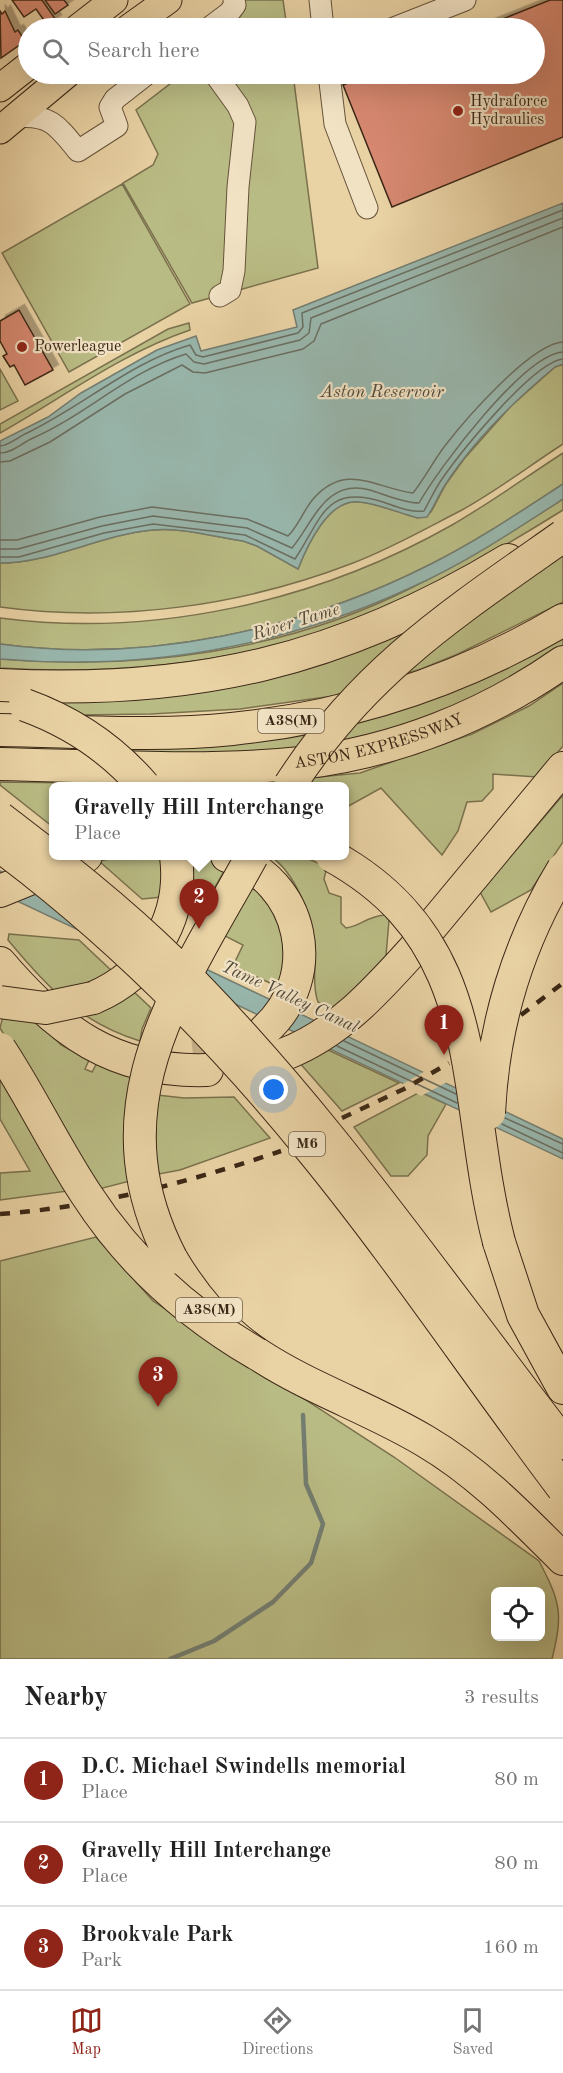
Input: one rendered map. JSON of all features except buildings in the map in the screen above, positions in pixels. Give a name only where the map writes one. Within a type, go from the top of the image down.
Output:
[{"type":"highway","points":[[0,685],[79,687],[147,685],[221,674],[298,656],[363,634],[414,612],[484,575],[563,526]]},
{"type":"highway","name":"A38(M)","points":[[292,782],[314,747],[387,667],[451,614],[563,536]]},
{"type":"highway","name":"A38(M)","points":[[0,730],[172,732],[230,729],[303,719],[387,699],[459,673],[510,650],[563,620]]},
{"type":"highway","name":"ASTON EXPRESSWAY","points":[[0,764],[267,765],[301,763],[363,752],[453,723],[511,695],[563,662]]},
{"type":"highway","points":[[0,698],[38,710],[74,727],[107,750],[140,782]]},
{"type":"highway","points":[[0,774],[108,766]]},
{"type":"highway","points":[[285,1054],[318,1038],[345,1019],[377,990],[423,938],[563,768]]},
{"type":"highway","name":"M6","points":[[0,818],[49,857]]},
{"type":"highway","name":"M6","points":[[0,846],[112,938],[221,1045],[348,1196],[563,1488]]},
{"type":"highway","name":"M6","points":[[52,860],[111,907],[170,960],[236,1028],[335,1143],[563,1443]]},
{"type":"highway","points":[[0,1002],[35,1008],[74,1004],[100,995],[132,975],[152,953],[170,920],[177,890],[176,860]]},
{"type":"highway","points":[[236,860],[264,876],[289,906],[300,941],[298,972],[288,1001],[265,1030]]},
{"type":"highway","name":"A38(M)","points":[[249,860],[158,1034],[144,1082],[139,1131],[146,1191],[156,1225],[171,1258],[203,1304],[258,1354]]},
{"type":"highway","points":[[340,860],[369,879],[399,907],[429,944],[446,977],[466,1042],[482,1164],[499,1242],[524,1315],[563,1388]]},
{"type":"highway","points":[[0,891],[73,861]]},
{"type":"highway","points":[[499,1242],[490,1184],[488,1135],[490,1095],[498,1037],[522,953],[563,869]]},
{"type":"highway","points":[[3,954],[40,988],[92,1026],[134,1045],[192,1062]]},
{"type":"highway","points":[[0,1049],[86,1194],[133,1257],[198,1316],[258,1354],[402,1428],[449,1456],[490,1488],[563,1559]]},
{"type":"main road","points":[[143,18],[168,0]]},
{"type":"main road","points":[[90,18],[107,3]]},
{"type":"main road","points":[[0,88],[18,74]]},
{"type":"main road","points":[[6,119],[45,84]]},
{"type":"main road","points":[[6,119],[53,84]]},
{"type":"lane","points":[[222,18],[235,5],[234,0]]},
{"type":"lane","points":[[320,0],[322,18]]},
{"type":"lane","points":[[419,18],[465,0]]},
{"type":"lane","points":[[6,119],[36,115],[50,121],[60,128],[78,151],[117,126],[110,107],[115,99],[134,84]]},
{"type":"lane","points":[[220,296],[230,290],[234,271],[238,187],[245,122],[238,106],[222,84]]},
{"type":"lane","points":[[330,84],[334,124],[367,208]]},
{"type":"green space","points":[[244,0],[283,0],[286,18],[225,18]]},
{"type":"green space","points":[[170,84],[294,84],[318,268],[192,303],[123,183],[153,165],[158,154],[136,110]]},
{"type":"green space","points":[[122,184],[190,304],[69,372],[2,253]]},
{"type":"green space","points":[[189,323],[190,330],[116,363],[0,433],[0,424],[168,329]]},
{"type":"green space","points":[[563,364],[563,444],[473,504],[367,557],[311,578],[268,590],[179,607],[89,613],[0,607],[0,563],[38,559],[114,537],[163,529],[198,533],[243,541],[257,546],[298,569],[313,536],[321,525],[338,507],[349,502],[374,505],[418,518],[431,512],[446,484],[464,459],[510,407],[555,367]]},
{"type":"green space","points":[[0,369],[18,401],[0,410]]},
{"type":"green space","points":[[563,453],[563,484],[498,526],[431,564],[329,607],[276,624],[166,645],[111,649],[55,649],[0,644],[0,618],[58,623],[117,623],[175,618],[233,608],[290,594],[346,575],[400,552],[452,525]]},
{"type":"green space","points":[[563,499],[563,510],[458,572],[337,628],[254,650],[170,664],[86,670],[0,668],[0,659],[106,662],[212,652],[315,627],[365,609],[413,587],[489,545]]},
{"type":"green space","points":[[563,550],[563,602],[458,654],[421,669],[333,696],[240,709],[151,714],[79,715],[56,702],[386,640],[486,599]]},
{"type":"green space","points":[[563,630],[563,649],[437,719],[290,754],[0,754],[0,741],[217,740]]},
{"type":"green space","points":[[563,683],[563,746],[537,777],[493,774],[493,789],[482,801],[467,802],[458,831],[442,855],[381,788],[349,806],[349,782],[268,782],[360,773],[472,734],[529,706]]},
{"type":"green space","points":[[0,782],[49,783],[49,824],[0,785]]},
{"type":"green space","points":[[563,795],[563,842],[531,890],[491,912],[480,892]]},
{"type":"green space","points":[[164,860],[162,897],[142,899],[99,861]]},
{"type":"green space","points":[[186,860],[229,862],[204,907],[181,901]]},
{"type":"green space","points":[[275,860],[311,860],[327,867],[324,879],[329,893],[341,897],[341,923],[346,928],[378,916],[385,915],[389,920],[386,956],[360,985],[331,1009],[318,1002],[316,995],[315,946],[306,909],[294,884]]},
{"type":"green space","points":[[253,876],[284,913],[285,990],[233,966],[243,945],[223,935]]},
{"type":"green space","points":[[9,934],[79,940],[151,1008],[142,1029],[140,1041],[99,1024],[66,1001],[22,957],[8,940]]},
{"type":"green space","points":[[4,1012],[33,1017],[61,1045],[89,1060],[85,1069],[92,1072],[98,1061],[131,1073],[127,1102],[130,1181],[99,1189],[0,1028]]},
{"type":"green space","points":[[326,1049],[399,1083],[342,1111],[298,1061]]},
{"type":"green space","points":[[0,1076],[68,1191],[0,1200],[0,1173],[30,1171],[0,1119]]},
{"type":"green space","points":[[420,1092],[446,1104],[428,1136],[427,1155],[408,1176],[391,1176],[354,1127]]},
{"type":"green space","points":[[157,1095],[184,1098],[234,1097],[270,1138],[180,1170],[159,1174],[155,1157]]},
{"type":"green space","points":[[96,1237],[153,1301],[394,1457],[539,1561],[556,1599],[559,1619],[552,1659],[0,1659],[0,1261]]},
{"type":"water","name":"Aston Reservoir","points":[[563,203],[563,364],[555,367],[525,393],[482,437],[456,468],[427,517],[418,518],[360,502],[338,507],[313,536],[298,569],[257,546],[243,541],[163,529],[114,537],[38,559],[0,563],[0,441],[48,417],[81,393],[157,350],[196,336],[201,351],[297,327],[293,310]]},
{"type":"water","name":"River Tame","points":[[563,484],[563,499],[469,558],[410,588],[361,609],[311,626],[261,640],[158,658],[53,662],[0,659],[0,644],[55,649],[111,649],[166,645],[276,624],[381,587],[431,564],[498,526]]},
{"type":"water","points":[[0,871],[563,1139],[563,1159],[0,893]]},
{"type":"pier","points":[[427,1070],[449,1081],[421,1096],[401,1085]]},
{"type":"waterway","points":[[170,1659],[214,1641],[273,1602],[311,1563],[323,1524],[306,1484],[303,1415]]},
{"type":"tunnel","points":[[193,1054],[227,1050],[246,1042]]},
{"type":"railway","points":[[521,1015],[563,983]]},
{"type":"railway","points":[[342,1118],[404,1089],[449,1063]]},
{"type":"railway","points":[[0,1214],[72,1206],[142,1192],[281,1151]]},
{"type":"place","name":"Hydraforce Hydraulics","points":[[458,111]]},
{"type":"place","name":"Powerleague","points":[[22,347]]},
{"type":"place","name":"Gravelly Hill Interchange","points":[[199,929]]},
{"type":"place","name":"D.C. Michael Swindells memorial","points":[[444,1055]]},
{"type":"place","name":"Brookvale Park","points":[[158,1407]]},
{"type":"water label","name":"Tame Valley Canal","points":[[290,997]]}]
